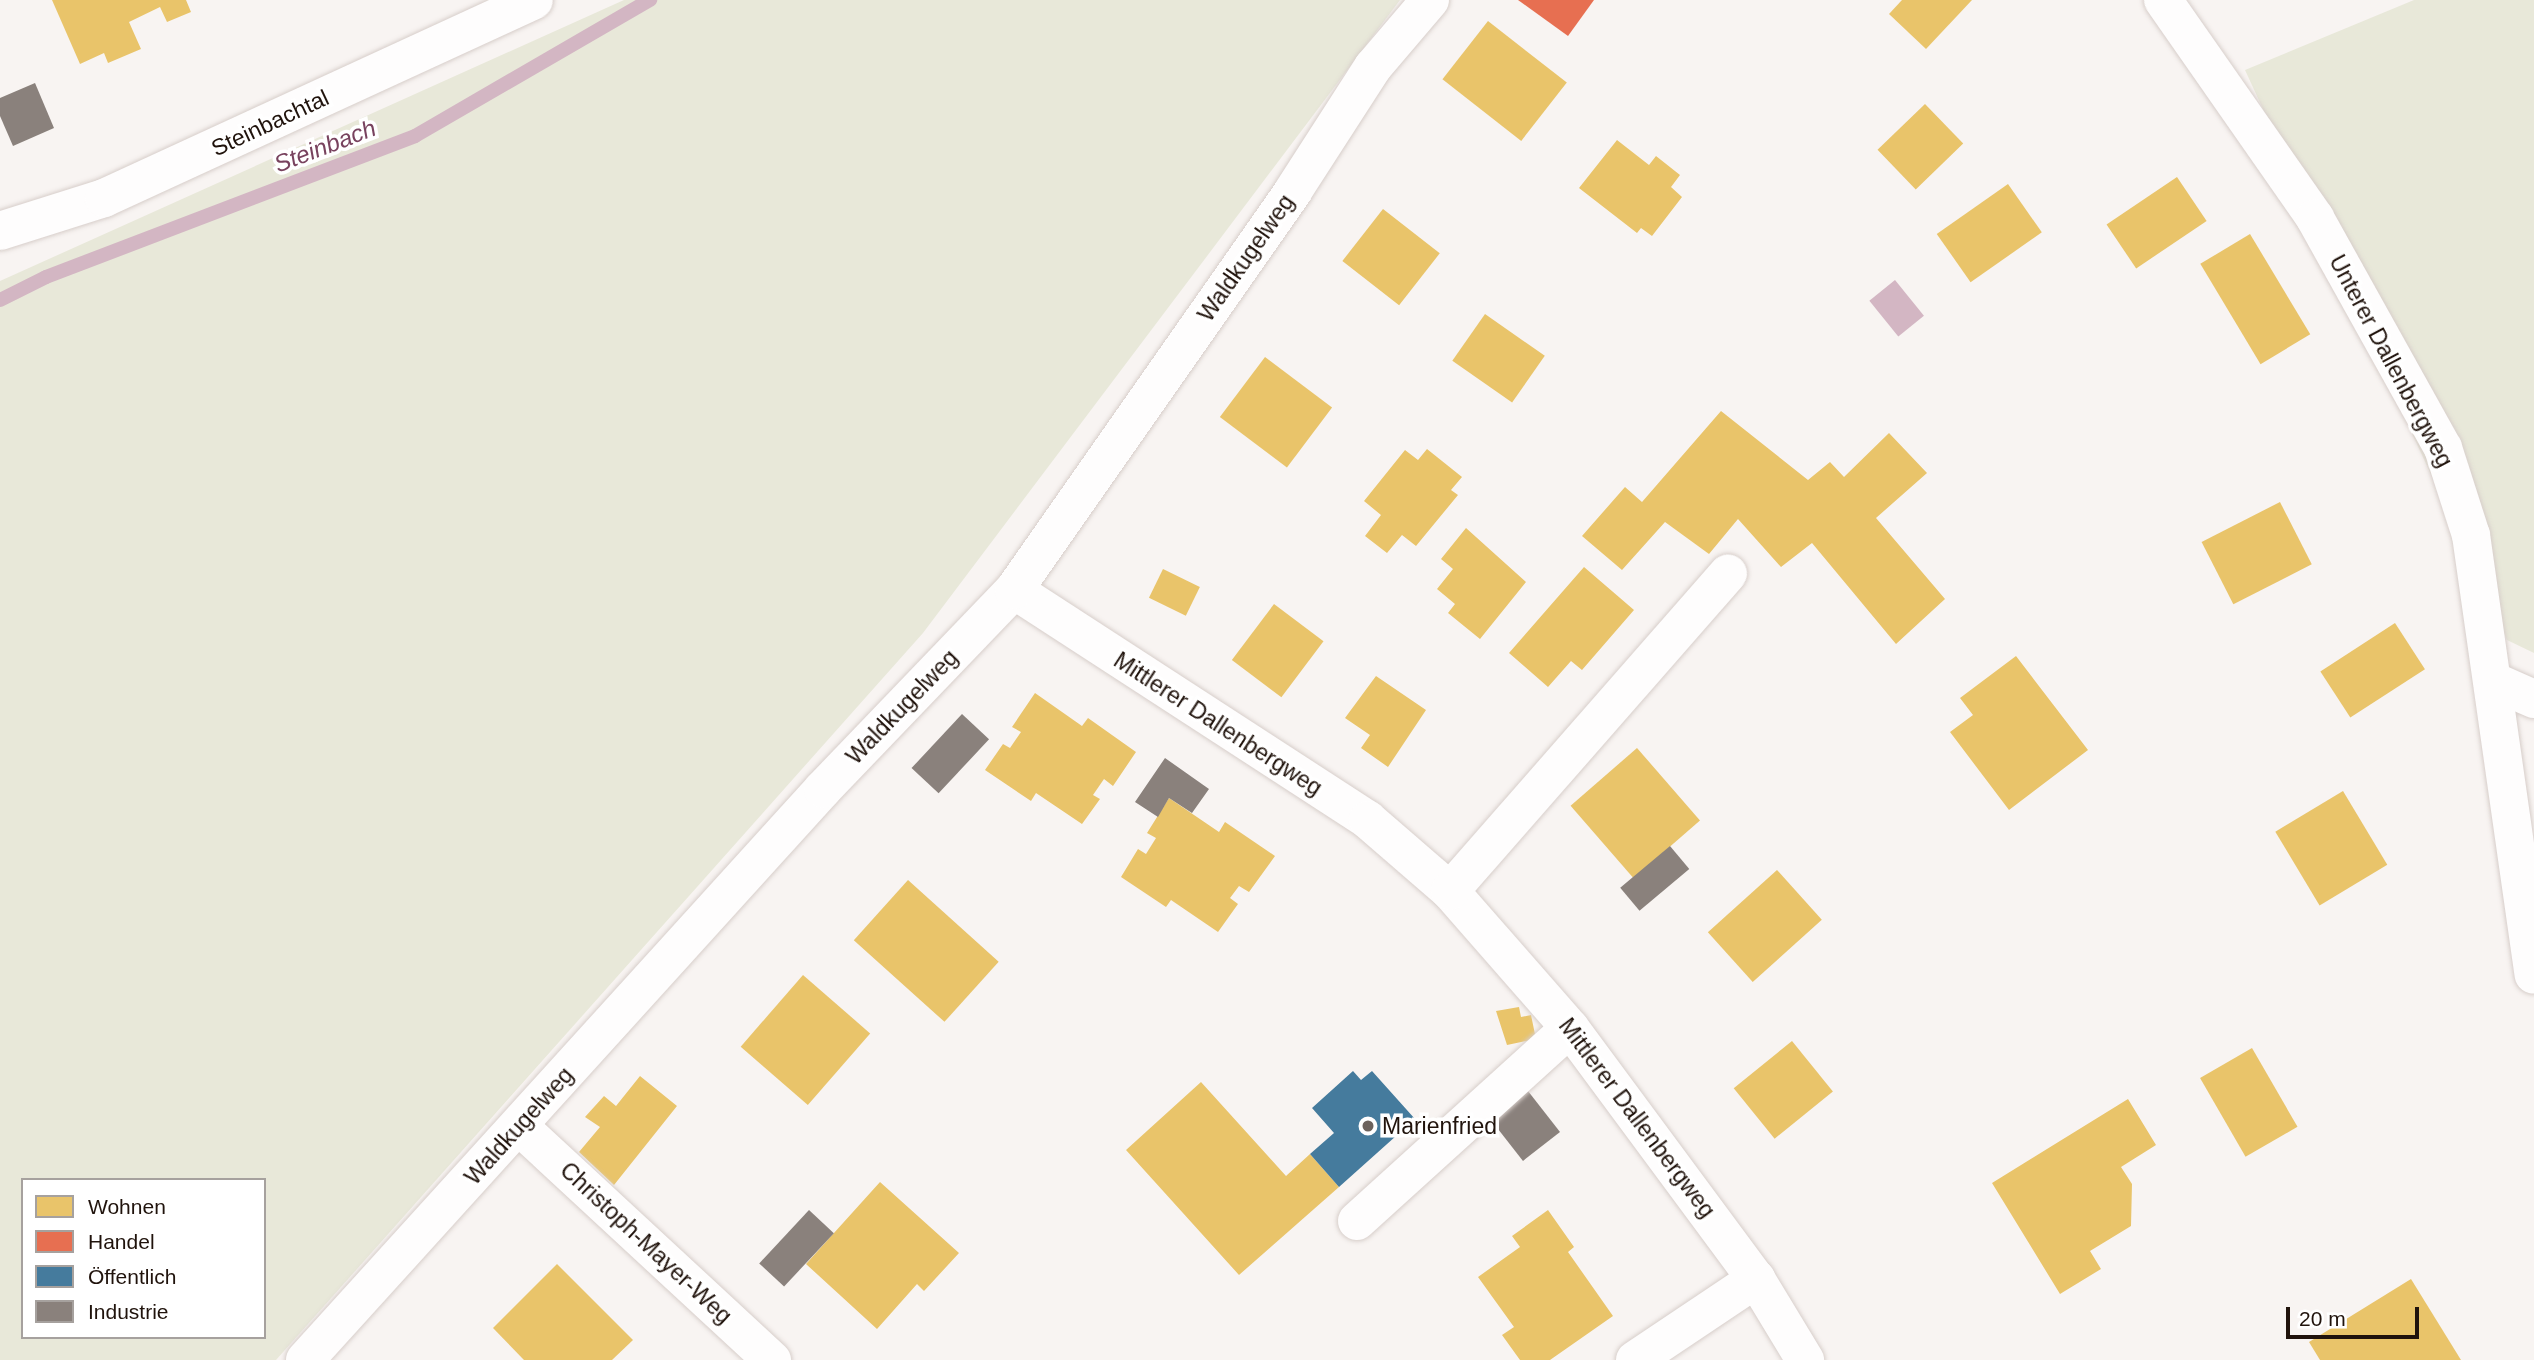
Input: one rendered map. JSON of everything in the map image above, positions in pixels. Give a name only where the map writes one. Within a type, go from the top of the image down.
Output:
[{"type":"street","name":"Steinbachtal","points":[[0,231],[104,198],[534,0]]},
{"type":"street","name":"Waldkugelweg","points":[[305,1360],[823,789],[1014,590],[1293,191],[1373,67],[1430,0]]},
{"type":"street","name":"Unterer Dallenbergweg","points":[[2163,0],[2315,218],[2443,448],[2471,535],[2534,975]]},
{"type":"street","points":[[1450,891],[1728,573]]},
{"type":"street","name":"Mittlerer Dallenbergweg","points":[[1014,590],[1368,820],[1450,891],[1570,1028],[1756,1279],[1805,1360]]},
{"type":"street","points":[[2493,681],[2534,699]]},
{"type":"street","points":[[1357,1222],[1570,1028]]},
{"type":"street","name":"Christoph-Mayer-Weg","points":[[519,1126],[772,1360]]},
{"type":"street","points":[[1635,1360],[1756,1279]]},
{"type":"shaded area","points":[[624,0],[1400,0],[923,633],[276,1360],[0,1360],[0,281]]},
{"type":"shaded area","points":[[2414,0],[2534,0],[2534,653],[2507,640],[2245,70]]},
{"type":"shaded area","points":[[1895,280],[1924,316],[1898,337],[1869,301]]},
{"type":"building: Wohnen","points":[[52,0],[186,0],[191,12],[167,22],[160,7],[129,22],[141,49],[108,63],[104,53],[80,64]]},
{"type":"building: Wohnen","points":[[1902,0],[1972,0],[1926,49],[1889,14]]},
{"type":"building: Wohnen","points":[[1488,21],[1567,83],[1521,141],[1442,79]]},
{"type":"building: Wohnen","points":[[1925,104],[1963,144],[1916,189],[1878,150]]},
{"type":"building: Wohnen","points":[[1617,140],[1649,165],[1656,156],[1680,175],[1671,187],[1682,197],[1652,236],[1641,228],[1637,233],[1579,188]]},
{"type":"building: Wohnen","points":[[2177,177],[2207,221],[2136,268],[2107,225]]},
{"type":"building: Wohnen","points":[[2008,184],[2042,232],[1971,282],[1937,234]]},
{"type":"building: Wohnen","points":[[1383,209],[1440,253],[1399,305],[1342,261]]},
{"type":"building: Wohnen","points":[[2250,234],[2310,334],[2261,364],[2200,264]]},
{"type":"building: Wohnen","points":[[1485,314],[1545,356],[1512,403],[1452,361]]},
{"type":"building: Wohnen","points":[[1265,357],[1332,408],[1287,467],[1220,417]]},
{"type":"building: Wohnen","points":[[1721,411],[1808,480],[1830,462],[1844,477],[1889,433],[1927,473],[1876,518],[1945,599],[1896,644],[1812,543],[1781,567],[1738,519],[1709,554],[1665,522],[1622,570],[1582,536],[1625,487],[1642,502]]},
{"type":"building: Wohnen","points":[[1427,449],[1462,477],[1451,490],[1458,495],[1416,546],[1402,535],[1387,553],[1365,536],[1381,515],[1364,501],[1405,450],[1418,460]]},
{"type":"building: Wohnen","points":[[2280,502],[2312,564],[2233,604],[2202,542]]},
{"type":"building: Wohnen","points":[[1466,528],[1526,582],[1480,639],[1448,613],[1455,604],[1437,589],[1453,569],[1441,559]]},
{"type":"building: Wohnen","points":[[1584,567],[1634,610],[1582,670],[1571,661],[1548,687],[1509,653]]},
{"type":"building: Wohnen","points":[[1163,569],[1200,587],[1186,616],[1149,598]]},
{"type":"building: Wohnen","points":[[1274,604],[1324,641],[1281,697],[1232,660]]},
{"type":"building: Wohnen","points":[[2395,623],[2425,669],[2350,718],[2320,671]]},
{"type":"building: Wohnen","points":[[2016,656],[2088,750],[2009,810],[1950,732],[1973,715],[1960,698]]},
{"type":"building: Wohnen","points":[[1376,676],[1426,710],[1388,767],[1361,748],[1370,735],[1345,718]]},
{"type":"building: Wohnen","points":[[1035,693],[1082,726],[1088,718],[1136,752],[1113,786],[1104,779],[1093,795],[1100,799],[1082,824],[1036,793],[1031,801],[985,770],[1003,744],[1010,748],[1021,732],[1012,727]]},
{"type":"building: Wohnen","points":[[1637,748],[1700,820],[1634,878],[1571,806]]},
{"type":"building: Wohnen","points":[[2343,791],[2387,865],[2320,905],[2275,832]]},
{"type":"building: Wohnen","points":[[1169,798],[1219,832],[1225,822],[1275,856],[1249,892],[1239,886],[1230,898],[1238,904],[1218,932],[1171,900],[1166,907],[1121,877],[1138,849],[1146,854],[1156,838],[1147,833]]},
{"type":"building: Wohnen","points":[[1777,870],[1822,920],[1753,982],[1708,932]]},
{"type":"building: Wohnen","points":[[908,880],[999,962],[944,1022],[854,940]]},
{"type":"building: Wohnen","points":[[803,975],[870,1033],[808,1105],[741,1047]]},
{"type":"building: Wohnen","points":[[1519,1007],[1521,1017],[1531,1015],[1536,1039],[1507,1045],[1496,1011]]},
{"type":"building: Wohnen","points":[[1792,1041],[1833,1092],[1775,1139],[1734,1088]]},
{"type":"building: Wohnen","points":[[2252,1048],[2298,1127],[2246,1157],[2200,1078]]},
{"type":"building: Wohnen","points":[[640,1076],[677,1106],[614,1185],[579,1152],[600,1127],[585,1117],[604,1096],[616,1106]]},
{"type":"building: Wohnen","points":[[1201,1082],[1286,1176],[1310,1154],[1339,1187],[1239,1275],[1126,1150]]},
{"type":"building: Wohnen","points":[[2128,1099],[2156,1145],[2121,1167],[2132,1184],[2131,1226],[2090,1251],[2101,1269],[2060,1294],[1992,1183]]},
{"type":"building: Wohnen","points":[[880,1182],[959,1253],[924,1291],[917,1284],[877,1329],[806,1264]]},
{"type":"building: Wohnen","points":[[1548,1210],[1574,1247],[1568,1252],[1613,1316],[1550,1360],[1520,1360],[1502,1335],[1514,1327],[1478,1277],[1520,1247],[1512,1236]]},
{"type":"building: Wohnen","points":[[557,1264],[633,1340],[612,1360],[524,1360],[493,1328]]},
{"type":"building: Wohnen","points":[[2411,1279],[2461,1360],[2320,1360],[2309,1342]]},
{"type":"building: Handel","points":[[1518,0],[1594,0],[1568,36]]},
{"type":"building: Öffentlich","name":"Marienfried","points":[[1353,1071],[1361,1080],[1372,1071],[1415,1119],[1339,1187],[1310,1154],[1334,1133],[1312,1108]]},
{"type":"building: Industrie","points":[[35,83],[54,128],[13,146],[0,116],[0,98]]},
{"type":"building: Industrie","points":[[962,714],[989,739],[939,793],[912,768]]},
{"type":"building: Industrie","points":[[1165,758],[1209,789],[1192,813],[1169,798],[1158,817],[1135,802]]},
{"type":"building: Industrie","points":[[1670,846],[1689,869],[1639,911],[1620,888]]},
{"type":"building: Industrie","points":[[1528,1091],[1560,1132],[1523,1161],[1491,1120]]},
{"type":"building: Industrie","points":[[809,1210],[834,1233],[784,1287],[759,1263]]},
{"type":"waterway","name":"Steinbach","points":[[0,300],[46,277],[415,136],[650,0]]},
{"type":"place","name":"Marienfried","points":[[1368,1126]]}]
